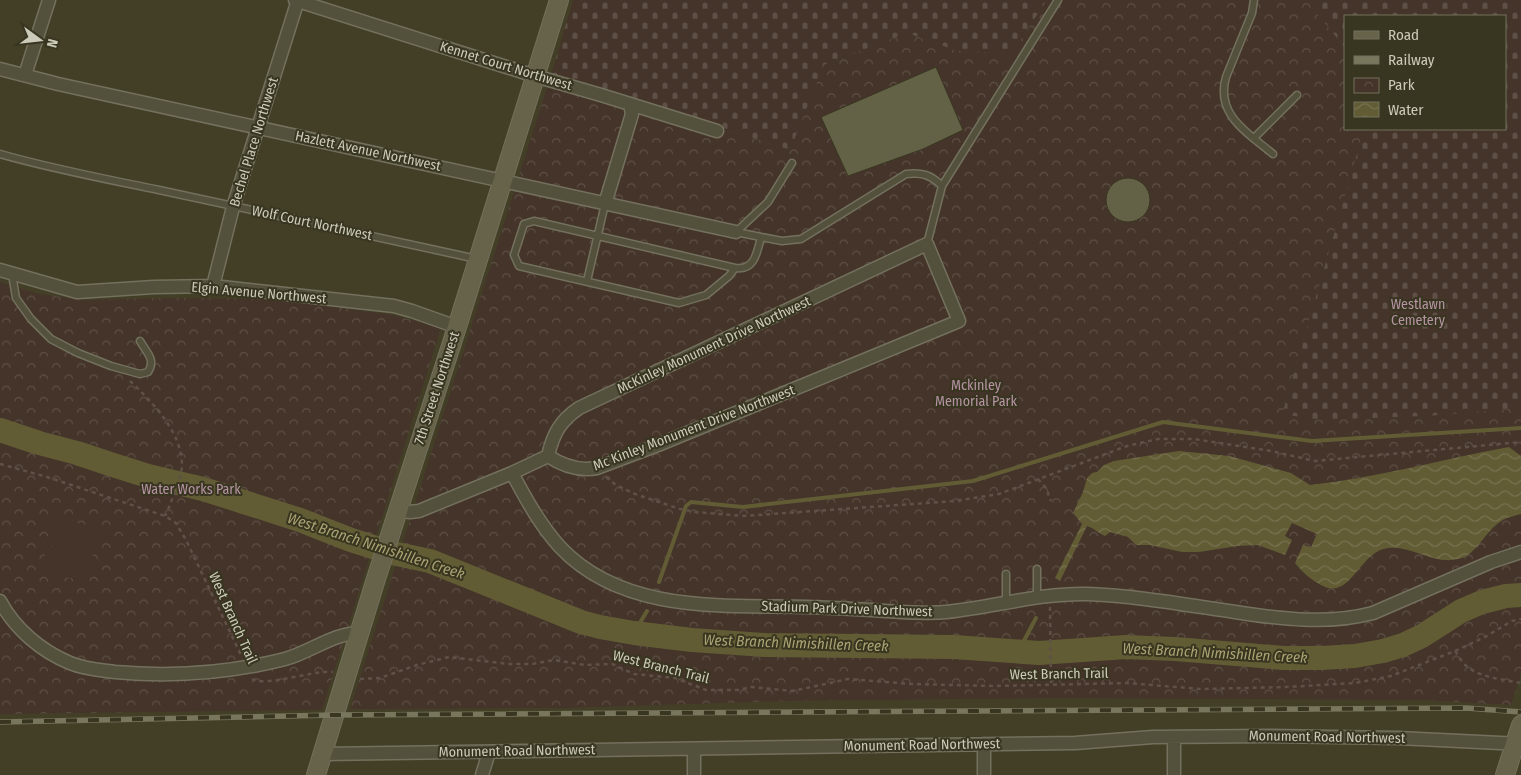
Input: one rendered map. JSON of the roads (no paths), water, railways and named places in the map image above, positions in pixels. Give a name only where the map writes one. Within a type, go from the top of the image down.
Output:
[{"type":"street","points":[[25,76],[49,0]]},
{"type":"street","name":"Kennet Court Northwest","points":[[297,0],[535,76],[717,131]]},
{"type":"street","name":"Bechel Place Northwest","points":[[213,286],[233,207],[259,128],[297,0]]},
{"type":"street","name":"7th Street Northwest","points":[[316,775],[559,0]]},
{"type":"street","name":"Hazlett Avenue Northwest","points":[[0,69],[58,84],[736,232]]},
{"type":"street","points":[[605,204],[632,114],[630,104]]},
{"type":"street","name":"McKinley Monument Drive Northwest","points":[[548,456],[558,428],[563,421],[579,408],[927,244]]},
{"type":"street","name":"Mc Kinley Monument Drive Northwest","points":[[548,456],[576,468],[590,470],[597,468],[959,321],[927,244]]},
{"type":"street","name":"Elgin Avenue Northwest","points":[[6,272],[77,292],[154,287],[213,286],[394,306],[457,327]]},
{"type":"street","points":[[396,515],[419,510],[512,473],[548,456]]},
{"type":"street","name":"Stadium Park Drive Northwest","points":[[512,473],[546,530],[571,558],[605,580],[627,590],[670,601],[705,604],[829,607],[920,613],[947,612],[1043,596],[1090,594],[1120,596],[1274,618],[1338,619],[1373,613],[1491,562],[1521,552]]},
{"type":"street","points":[[0,601],[10,618],[29,638],[58,658],[95,670],[133,674],[195,673],[266,664],[297,656],[341,635],[360,632]]},
{"type":"street","points":[[1505,775],[1518,744],[1521,725]]},
{"type":"street","name":"Monument Road Northwest","points":[[322,754],[1075,743],[1174,737],[1270,736],[1398,738],[1518,744]]},
{"type":"street","points":[[1174,737],[1174,775]]},
{"type":"street","points":[[984,744],[984,775]]},
{"type":"street","points":[[694,749],[694,775]]},
{"type":"street","points":[[482,775],[488,752]]},
{"type":"lane","points":[[927,244],[942,186],[1058,0]]},
{"type":"lane","points":[[1254,0],[1252,13],[1226,77],[1224,91],[1227,110],[1235,122],[1273,154]]},
{"type":"lane","points":[[1254,138],[1297,96]]},
{"type":"lane","name":"Wolf Court Northwest","points":[[0,154],[34,164],[478,259]]},
{"type":"lane","points":[[736,232],[768,202],[792,163]]},
{"type":"lane","points":[[736,232],[782,241],[801,239],[906,174],[917,172],[928,174],[942,186]]},
{"type":"lane","points":[[587,281],[605,204]]},
{"type":"lane","points":[[735,268],[729,276],[706,295],[679,303],[519,266],[514,254],[524,224],[534,221],[742,269],[749,266],[754,260],[760,237]]},
{"type":"lane","points":[[6,272],[16,298],[31,318],[51,339],[78,353],[111,366],[140,374],[148,372],[152,366],[152,361],[140,341]]},
{"type":"lane","points":[[1037,569],[1043,596]]},
{"type":"lane","points":[[1006,574],[1006,601]]},
{"type":"water","points":[[1509,447],[1521,456],[1521,514],[1507,518],[1497,524],[1475,549],[1464,558],[1440,559],[1406,549],[1388,548],[1378,551],[1370,557],[1348,582],[1340,587],[1331,588],[1313,580],[1295,563],[1303,545],[1311,547],[1317,534],[1292,523],[1285,536],[1292,540],[1285,555],[1258,545],[1199,552],[1182,552],[1150,545],[1136,545],[1128,537],[1110,532],[1105,536],[1087,526],[1060,581],[1055,578],[1082,524],[1073,513],[1087,478],[1104,465],[1114,461],[1179,451],[1229,456],[1291,473],[1310,485],[1385,473]]},
{"type":"waterway","points":[[659,582],[686,506],[691,502],[743,507],[973,481],[1163,422],[1312,441],[1521,428]]},
{"type":"waterway","name":"West Branch Nimishillen Creek","points":[[0,430],[148,476],[203,489],[300,520],[351,540],[392,553],[430,561],[581,622],[634,633],[692,640],[765,645],[954,647],[1039,653],[1126,647],[1284,658],[1321,658],[1355,656],[1403,645],[1422,636],[1461,611],[1482,602],[1506,596],[1521,595]]},
{"type":"waterway","points":[[634,633],[647,611]]},
{"type":"waterway","points":[[1018,652],[1036,618]]},
{"type":"railway","points":[[0,722],[334,715],[1466,708],[1521,712]]},
{"type":"park label","name":"Westlawn Cemetery","points":[[1418,312]]},
{"type":"park label","name":"Mckinley Memorial Park","points":[[976,394]]},
{"type":"park label","name":"Water Works Park","points":[[191,489]]}]
